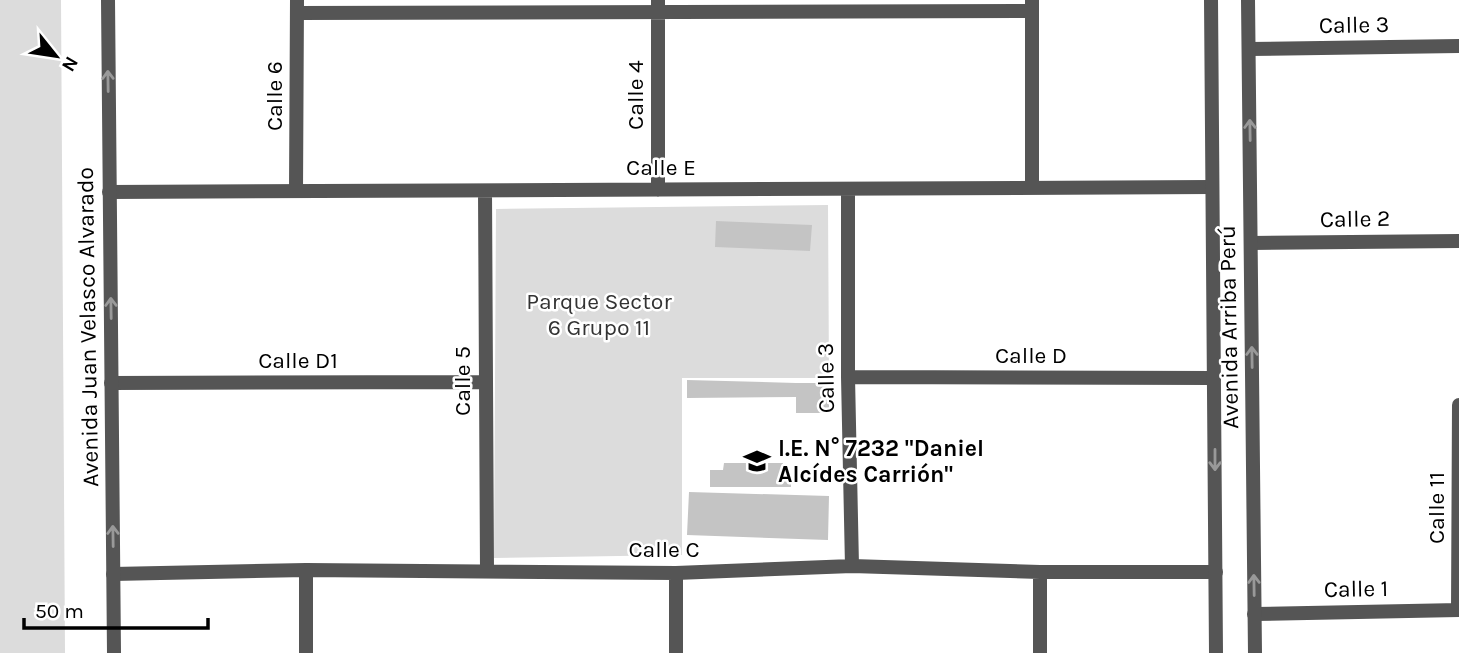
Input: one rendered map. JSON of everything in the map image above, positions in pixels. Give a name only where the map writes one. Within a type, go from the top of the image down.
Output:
[{"type":"street","name":"Avenida Juan Velasco Alvarado","points":[[108,0],[114,653]]},
{"type":"street","name":"Avenida Arriba Perú","points":[[1211,0],[1216,653]]},
{"type":"street","name":"Avenida Arriba Perú","points":[[1248,0],[1255,653]]},
{"type":"street","points":[[297,7],[1032,5],[1032,188]]},
{"type":"street","name":"Calle 4","points":[[658,6],[658,190]]},
{"type":"street","name":"Calle 6","points":[[296,191],[297,7]]},
{"type":"street","name":"Calle 3","points":[[1249,49],[1459,47]]},
{"type":"street","name":"Calle E","points":[[109,192],[1212,187]]},
{"type":"street","name":"Calle 3","points":[[848,189],[852,566]]},
{"type":"street","name":"Calle 5","points":[[485,191],[487,571]]},
{"type":"street","name":"Calle 2","points":[[1251,243],[1459,241]]},
{"type":"street","name":"Calle D","points":[[848,377],[1214,378]]},
{"type":"street","name":"Calle D1","points":[[111,383],[485,382]]},
{"type":"street","name":"Calle 11","points":[[1458,610],[1459,405]]},
{"type":"street","name":"Calle C","points":[[113,574],[306,570],[677,573],[852,566],[1040,572],[1216,572]]},
{"type":"street","points":[[306,570],[306,653]]},
{"type":"street","points":[[1040,572],[1040,653]]},
{"type":"street","points":[[676,653],[677,573]]},
{"type":"street","name":"Calle 1","points":[[1254,614],[1458,610]]},
{"type":"green space","points":[[0,0],[61,0],[65,653],[0,653]]},
{"type":"green space","name":"Parque Sector 6 Grupo 11","points":[[828,205],[829,378],[682,378],[682,555],[494,558],[496,209]]},
{"type":"building","points":[[716,221],[812,225],[810,251],[715,247]]},
{"type":"building","points":[[687,380],[829,383],[829,413],[796,413],[796,397],[687,398]]},
{"type":"building","points":[[724,463],[783,463],[783,471],[791,471],[791,487],[710,487],[710,470],[723,470]]},
{"type":"building","points":[[689,492],[829,496],[828,540],[687,535]]},
{"type":"place","name":"I.E. N° 7232 \"Daniel Alcídes Carrión\"","points":[[757,461]]}]
